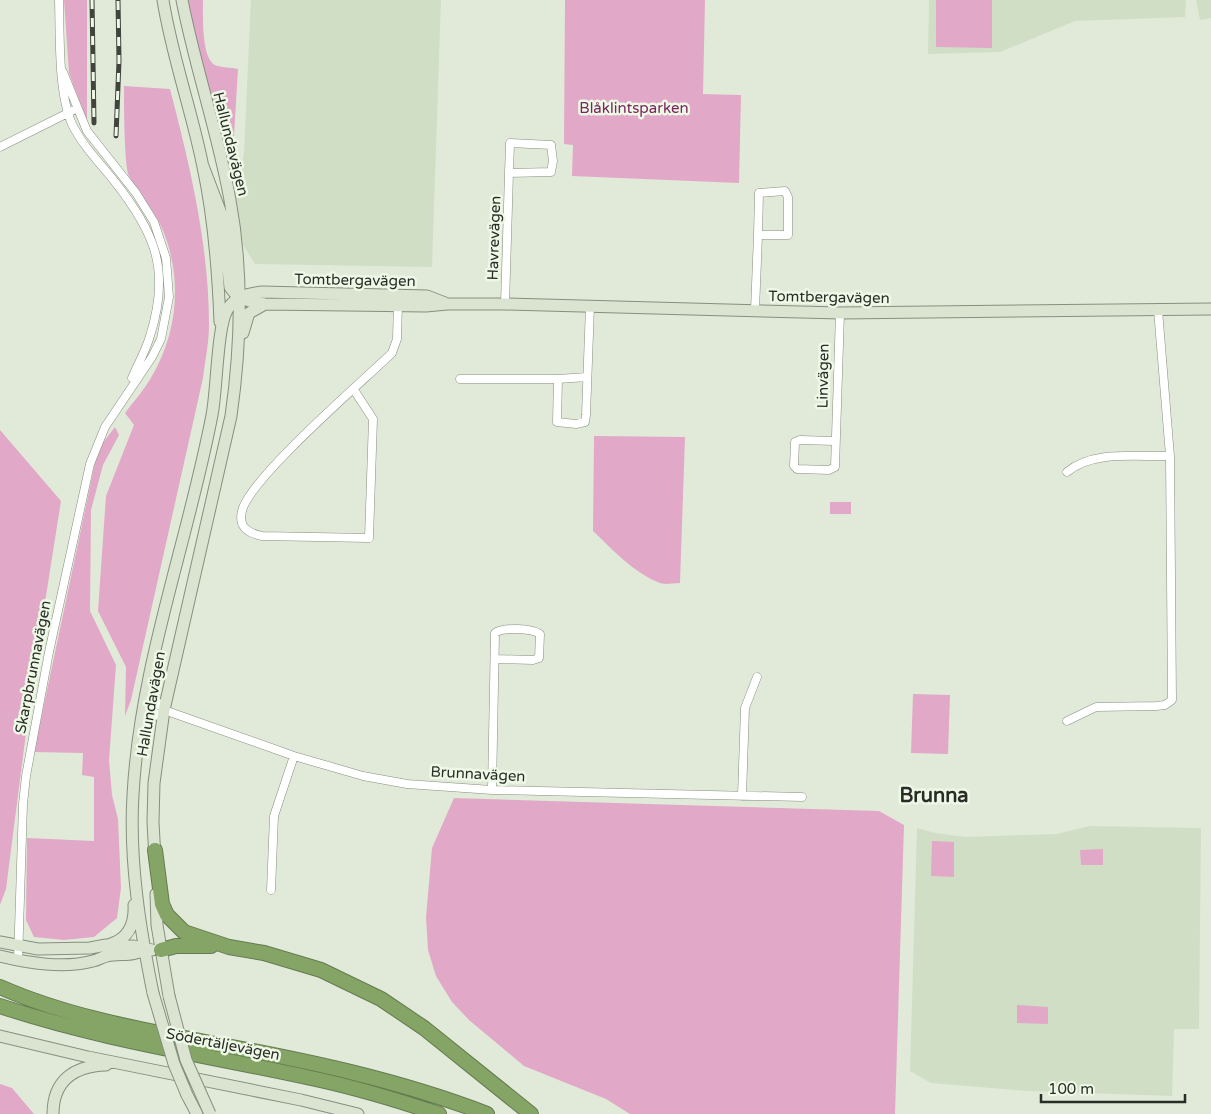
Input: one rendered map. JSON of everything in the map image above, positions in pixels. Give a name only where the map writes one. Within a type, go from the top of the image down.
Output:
[{"type":"highway","points":[[155,850],[159,891],[167,915],[176,927],[192,936],[229,947],[264,953],[312,967],[381,999],[424,1028],[531,1114]]},
{"type":"highway","points":[[161,950],[176,946],[229,947]]},
{"type":"highway","points":[[0,987],[79,1014],[138,1029],[313,1062],[382,1080],[487,1114]]},
{"type":"highway","name":"Södertäljevägen","points":[[0,1006],[61,1026],[131,1043],[312,1078],[379,1095],[439,1114]]},
{"type":"main road","name":"Hallundavägen","points":[[163,0],[171,44],[203,166],[216,252],[220,347]]},
{"type":"main road","name":"Hallundavägen","points":[[182,0],[230,198],[237,245],[239,297],[236,382],[231,416],[164,710],[154,783],[153,822],[157,925],[169,996],[186,1060],[210,1114]]},
{"type":"main road","name":"Hallundavägen","points":[[203,166],[222,216],[230,287],[239,297]]},
{"type":"main road","points":[[236,382],[246,321],[264,298],[244,282],[237,245]]},
{"type":"main road","name":"Hallundavägen","points":[[197,1114],[174,1064],[153,993],[145,949],[134,856],[133,795],[141,725],[149,680],[213,413],[226,312],[239,297]]},
{"type":"main road","name":"Tomtbergavägen","points":[[239,297],[840,313],[1211,309]]},
{"type":"main road","points":[[106,945],[124,938],[133,922],[134,856]]},
{"type":"main road","points":[[0,942],[19,946],[61,949],[106,945],[161,950]]},
{"type":"main road","points":[[92,962],[108,956],[140,952],[145,949]]},
{"type":"main road","points":[[0,956],[32,964],[136,962],[144,966],[150,975]]},
{"type":"main road","points":[[0,1036],[123,1064],[301,1100],[358,1114]]},
{"type":"main road","points":[[54,1114],[55,1094],[70,1075],[96,1066],[123,1064]]},
{"type":"main road","points":[[186,1114],[187,1095]]},
{"type":"street","name":"Skarpbrunnavägen","points":[[59,0],[64,97],[68,113],[79,137],[140,216],[151,235],[156,256],[159,299],[155,320],[150,338],[127,391]]},
{"type":"street","name":"Skarpbrunnavägen","points":[[18,960],[23,804],[31,744],[86,479],[95,446],[127,391],[152,357],[161,339],[169,297],[166,258],[162,240],[146,206],[96,144],[76,109],[63,72]]},
{"type":"street","points":[[0,147],[76,109]]},
{"type":"street","name":"Havrevägen","points":[[505,304],[509,173],[510,142],[551,145],[553,161],[551,172],[509,173]]},
{"type":"street","points":[[755,310],[759,193],[785,191],[788,197],[788,235],[758,235]]},
{"type":"street","points":[[354,390],[373,419],[369,538],[262,536],[251,534],[244,529],[241,519],[242,509],[264,477],[392,353],[397,339],[398,301]]},
{"type":"street","points":[[558,379],[557,422],[576,424],[585,422],[590,306]]},
{"type":"street","points":[[1067,721],[1096,707],[1156,706],[1165,705],[1172,700],[1170,456],[1158,310]]},
{"type":"street","name":"Linvägen","points":[[835,440],[800,440],[795,442],[794,466],[797,469],[832,469],[835,467],[840,313]]},
{"type":"street","points":[[460,380],[587,377]]},
{"type":"street","points":[[1067,472],[1084,461],[1098,458],[1170,456]]},
{"type":"street","points":[[492,790],[495,634],[500,630],[534,630],[540,634],[539,658],[533,660],[496,659]]},
{"type":"street","points":[[742,796],[745,708],[757,677]]},
{"type":"street","points":[[141,725],[164,710],[154,698],[149,680]]},
{"type":"street","name":"Brunnavägen","points":[[164,710],[294,756],[363,776],[406,784],[492,790],[802,797]]},
{"type":"street","points":[[271,890],[274,816],[294,756]]},
{"type":"shaded area","points":[[251,0],[441,0],[432,267],[255,264],[243,245],[236,197],[244,153]]},
{"type":"shaded area","points":[[929,0],[1186,0],[1185,17],[1075,21],[1000,52],[928,54]]},
{"type":"shaded area","points":[[1196,0],[1211,0],[1211,18],[1200,20]]},
{"type":"shaded area","points":[[1090,826],[1201,828],[1199,1029],[1174,1029],[1172,1096],[1028,1091],[931,1083],[910,1071],[917,828],[935,833],[965,837],[1057,834]]},
{"type":"green space","points":[[64,0],[87,0],[87,121],[69,73]]},
{"type":"green space","points":[[188,0],[203,0],[205,45],[210,61],[217,66],[238,69],[232,169],[228,163],[196,42]]},
{"type":"green space","name":"Blåklintsparken","points":[[565,0],[705,0],[703,94],[741,95],[739,183],[572,176],[573,145],[564,144]]},
{"type":"green space","points":[[936,0],[992,0],[992,48],[936,47]]},
{"type":"green space","points":[[124,86],[170,89],[185,147],[202,235],[206,265],[209,325],[203,378],[131,700],[125,716],[126,667],[98,611],[106,496],[134,425],[125,413],[152,376],[168,340],[175,301],[175,281],[167,243],[160,224],[132,182],[127,170]]},
{"type":"green space","points":[[115,427],[119,435],[103,465],[91,510],[90,611],[116,665],[109,760],[112,795],[118,819],[121,888],[117,918],[94,937],[64,940],[34,937],[26,920],[27,838],[94,841],[94,777],[82,775],[83,753],[34,752],[98,449]]},
{"type":"green space","points":[[0,430],[61,501],[33,678],[6,889],[0,905]]},
{"type":"green space","points":[[594,436],[685,437],[680,583],[662,584],[650,579],[624,560],[593,531]]},
{"type":"green space","points":[[830,502],[851,502],[851,514],[830,514]]},
{"type":"green space","points":[[913,694],[950,695],[948,754],[911,753]]},
{"type":"green space","points":[[454,798],[879,811],[904,825],[895,1114],[630,1114],[606,1099],[524,1066],[469,1020],[452,1002],[436,976],[428,950],[426,917],[432,848]]},
{"type":"green space","points":[[932,841],[954,842],[954,877],[931,876]]},
{"type":"green space","points":[[1103,849],[1103,865],[1081,865],[1080,850]]},
{"type":"green space","points":[[1017,1005],[1048,1007],[1048,1024],[1017,1023]]},
{"type":"green space","points":[[0,1084],[12,1088],[34,1114],[0,1114]]},
{"type":"railway","points":[[92,0],[94,123]]},
{"type":"railway","points":[[116,136],[119,61],[118,0]]},
{"type":"district","name":"Brunna","points":[[934,795]]}]
